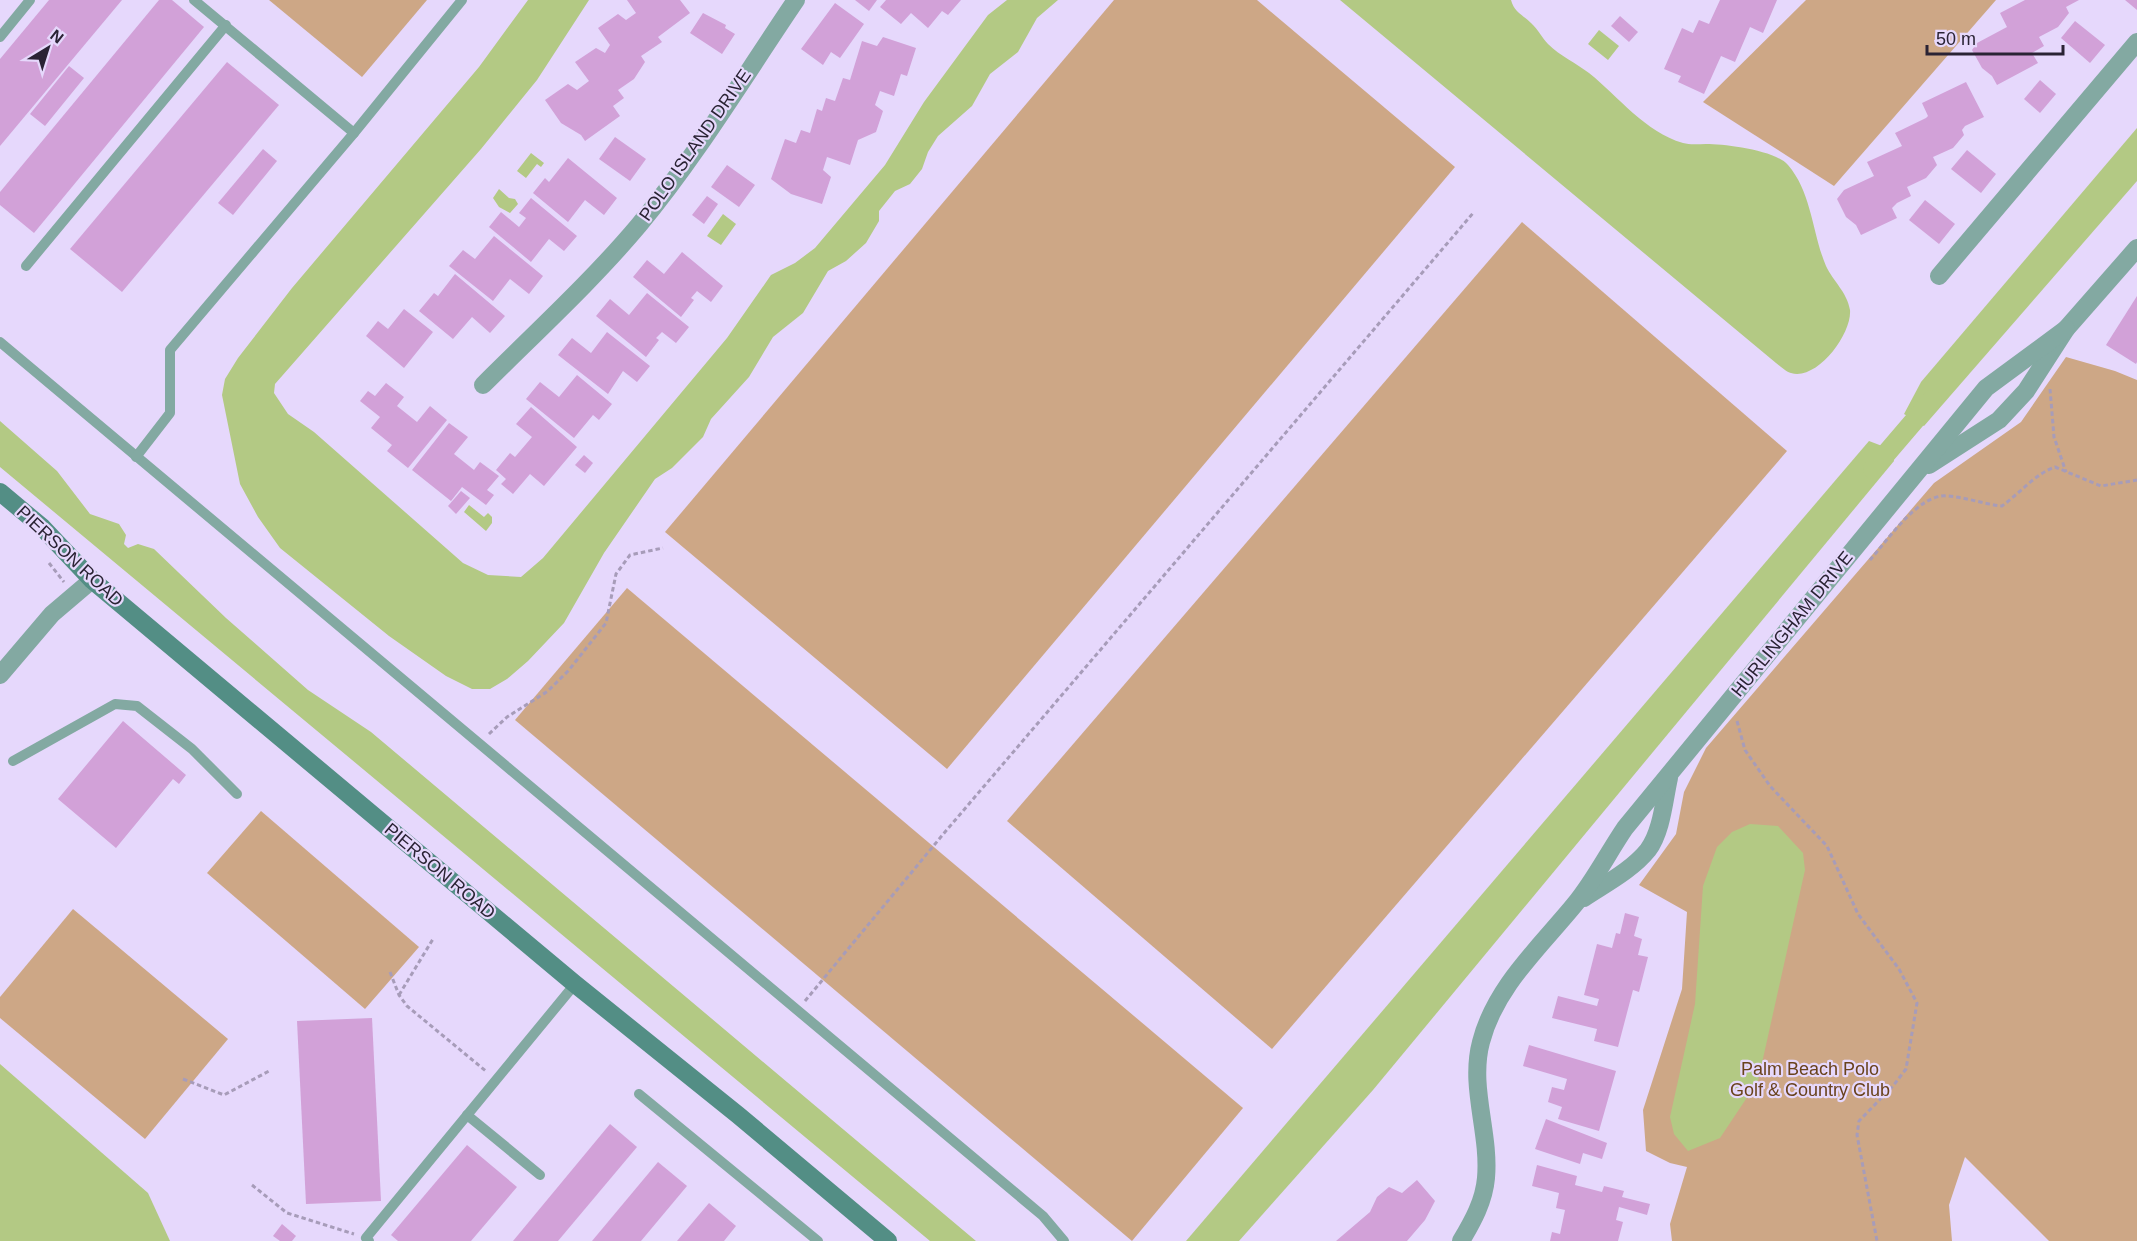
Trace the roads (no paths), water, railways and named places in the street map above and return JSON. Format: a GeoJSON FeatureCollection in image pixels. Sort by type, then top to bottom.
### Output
{"type":"FeatureCollection","features":[{"type":"Feature","properties":{"kind":"street","name":"POLO ISLAND DRIVE"},"geometry":{"type":"LineString","coordinates":[[483,385],[597,271],[639,225],[677,176],[796,0]]}},
{"type":"Feature","properties":{"kind":"street"},"geometry":{"type":"LineString","coordinates":[[1939,276],[2137,42]]}},
{"type":"Feature","properties":{"kind":"street","name":"HURLINGHAM DRIVE"},"geometry":{"type":"LineString","coordinates":[[1915,475],[1999,420],[2026,391],[2066,329],[2137,248]]}},
{"type":"Feature","properties":{"kind":"street","name":"HURLINGHAM DRIVE"},"geometry":{"type":"LineString","coordinates":[[1461,1241],[1480,1204],[1486,1176],[1477,1074],[1480,1044],[1487,1020],[1511,981],[1577,902],[1625,828],[1986,388],[2066,329]]}},
{"type":"Feature","properties":{"kind":"street","name":"PIERSON ROAD"},"geometry":{"type":"LineString","coordinates":[[0,492],[42,527],[92,580],[575,984],[738,1115],[888,1241]]}},
{"type":"Feature","properties":{"kind":"street"},"geometry":{"type":"LineString","coordinates":[[0,675],[52,614],[92,580]]}},
{"type":"Feature","properties":{"kind":"street","name":"HURLINGHAM DRIVE"},"geometry":{"type":"LineString","coordinates":[[1577,902],[1623,872],[1648,849],[1659,823],[1670,773]]}},
{"type":"Feature","properties":{"kind":"lane"},"geometry":{"type":"LineString","coordinates":[[0,37],[30,0]]}},
{"type":"Feature","properties":{"kind":"lane"},"geometry":{"type":"LineString","coordinates":[[194,0],[354,133]]}},
{"type":"Feature","properties":{"kind":"lane"},"geometry":{"type":"LineString","coordinates":[[136,457],[170,413],[170,350],[354,133],[462,0]]}},
{"type":"Feature","properties":{"kind":"lane"},"geometry":{"type":"LineString","coordinates":[[26,266],[226,26]]}},
{"type":"Feature","properties":{"kind":"lane"},"geometry":{"type":"LineString","coordinates":[[0,342],[1043,1216],[1064,1241]]}},
{"type":"Feature","properties":{"kind":"lane"},"geometry":{"type":"LineString","coordinates":[[14,761],[115,704],[137,706],[192,749],[237,794]]}},
{"type":"Feature","properties":{"kind":"lane"},"geometry":{"type":"LineString","coordinates":[[368,1240],[575,984]]}},
{"type":"Feature","properties":{"kind":"lane"},"geometry":{"type":"LineString","coordinates":[[639,1094],[818,1241]]}},
{"type":"Feature","properties":{"kind":"lane"},"geometry":{"type":"LineString","coordinates":[[467,1115],[540,1174]]}},
{"type":"Feature","properties":{"kind":"waterway"},"geometry":{"type":"LineString","coordinates":[[1873,469],[1932,400]]}},
{"type":"Feature","properties":{"kind":"park label","name":"Palm Beach Polo Golf & Country Club"},"geometry":{"type":"Point","coordinates":[1810,1079]}}]}
